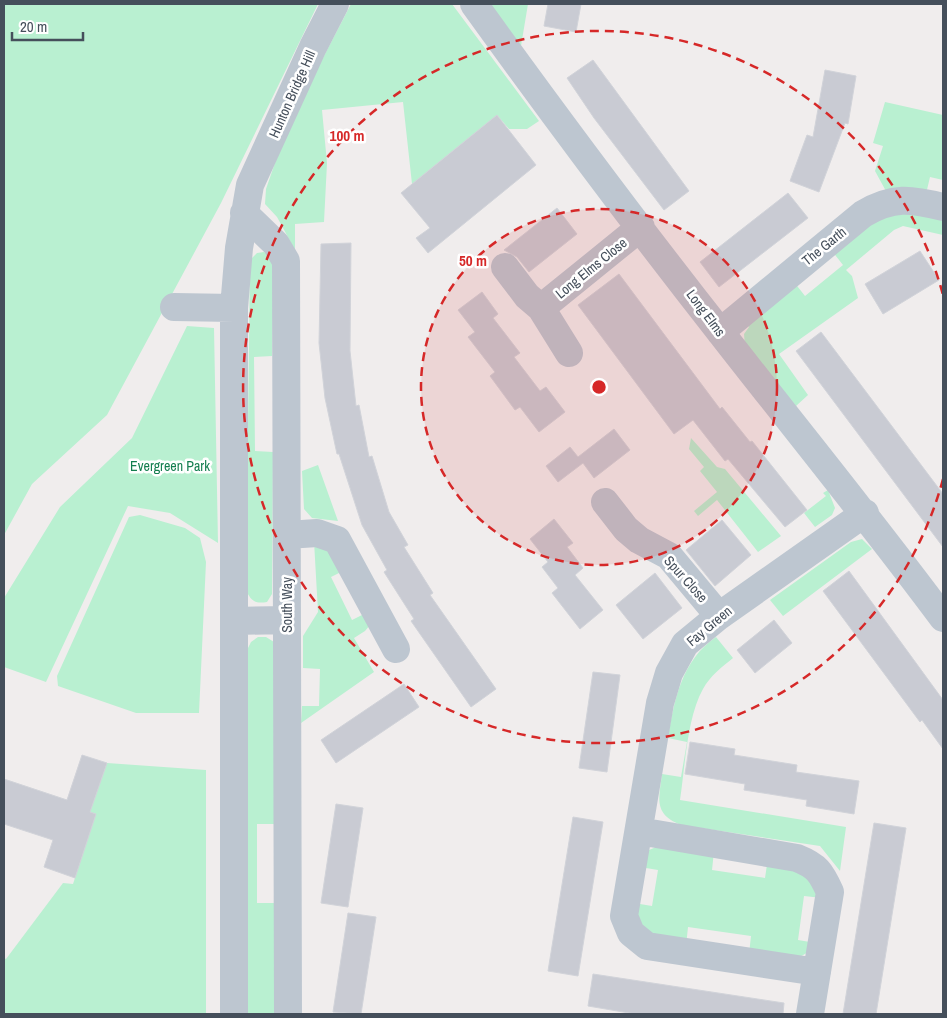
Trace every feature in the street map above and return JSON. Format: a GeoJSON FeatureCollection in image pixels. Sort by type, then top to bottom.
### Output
{"type":"FeatureCollection","features":[{"type":"Feature","properties":{"kind":"street","name":"Hunton Bridge Hill"},"geometry":{"type":"LineString","coordinates":[[244,213],[250,185],[313,47],[335,4]]}},
{"type":"Feature","properties":{"kind":"street","name":"Long Elms"},"geometry":{"type":"LineString","coordinates":[[474,4],[556,118],[720,332],[865,513],[943,618]]}},
{"type":"Feature","properties":{"kind":"street","name":"The Garth"},"geometry":{"type":"LineString","coordinates":[[720,332],[863,214],[877,206],[904,200],[943,207]]}},
{"type":"Feature","properties":{"kind":"street"},"geometry":{"type":"LineString","coordinates":[[234,1014],[234,308],[238,248],[244,213]]}},
{"type":"Feature","properties":{"kind":"street","name":"South Way"},"geometry":{"type":"LineString","coordinates":[[244,213],[276,244],[286,261],[288,1014]]}},
{"type":"Feature","properties":{"kind":"street","name":"Long Elms Close"},"geometry":{"type":"LineString","coordinates":[[541,308],[641,227]]}},
{"type":"Feature","properties":{"kind":"street"},"geometry":{"type":"LineString","coordinates":[[505,267],[527,296],[541,308],[555,335],[569,353]]}},
{"type":"Feature","properties":{"kind":"street"},"geometry":{"type":"LineString","coordinates":[[174,308],[234,308]]}},
{"type":"Feature","properties":{"kind":"street","name":"Spur Close"},"geometry":{"type":"LineString","coordinates":[[605,502],[633,522],[639,540],[669,556],[719,616]]}},
{"type":"Feature","properties":{"kind":"street","name":"Fay Green"},"geometry":{"type":"LineString","coordinates":[[817,972],[647,946],[631,933],[624,916],[660,703],[669,673],[685,644],[719,616],[865,513]]}},
{"type":"Feature","properties":{"kind":"street"},"geometry":{"type":"LineString","coordinates":[[287,534],[318,533],[337,540],[396,648]]}},
{"type":"Feature","properties":{"kind":"street"},"geometry":{"type":"LineString","coordinates":[[234,621],[287,620]]}},
{"type":"Feature","properties":{"kind":"street"},"geometry":{"type":"LineString","coordinates":[[639,831],[797,858],[813,864],[823,876],[830,892],[810,1014]]}},
{"type":"Feature","properties":{"kind":"green space"},"geometry":{"type":"Polygon","coordinates":[[[4,4],[318,4],[221,203],[107,415],[32,484],[4,535],[4,4]]]}},
{"type":"Feature","properties":{"kind":"green space"},"geometry":{"type":"Polygon","coordinates":[[[351,4],[452,4],[539,121],[527,129],[509,129],[497,115],[412,184],[403,102],[322,110],[327,163],[324,222],[295,224],[295,250],[277,217],[265,204],[266,189],[288,125],[351,4]]]}},
{"type":"Feature","properties":{"kind":"green space"},"geometry":{"type":"Polygon","coordinates":[[[490,4],[528,4],[521,46],[490,4]]]}},
{"type":"Feature","properties":{"kind":"green space"},"geometry":{"type":"Polygon","coordinates":[[[885,102],[943,115],[943,180],[930,177],[926,194],[887,193],[875,171],[883,146],[873,143],[885,102]]]}},
{"type":"Feature","properties":{"kind":"green space"},"geometry":{"type":"Polygon","coordinates":[[[901,210],[943,217],[943,235],[903,226],[894,230],[846,270],[852,276],[858,298],[779,354],[808,395],[796,406],[745,347],[744,334],[749,327],[746,323],[794,282],[805,296],[843,265],[832,251],[867,222],[901,210]]]}},
{"type":"Feature","properties":{"kind":"green space"},"geometry":{"type":"Polygon","coordinates":[[[264,252],[270,255],[274,264],[272,356],[254,357],[255,451],[273,452],[272,594],[267,602],[259,603],[250,597],[246,590],[250,260],[257,253],[264,252]]]}},
{"type":"Feature","properties":{"kind":"green space","name":"Evergreen Park"},"geometry":{"type":"Polygon","coordinates":[[[187,326],[214,328],[218,543],[170,513],[128,506],[46,682],[4,667],[4,598],[60,507],[132,438],[187,326]]]}},
{"type":"Feature","properties":{"kind":"green space"},"geometry":{"type":"Polygon","coordinates":[[[691,438],[717,467],[725,469],[781,536],[758,552],[717,500],[698,516],[694,511],[717,492],[700,471],[704,467],[689,449],[691,438]]]}},
{"type":"Feature","properties":{"kind":"green space"},"geometry":{"type":"Polygon","coordinates":[[[318,465],[338,521],[312,518],[304,509],[302,471],[318,465]]]}},
{"type":"Feature","properties":{"kind":"green space"},"geometry":{"type":"Polygon","coordinates":[[[828,490],[835,508],[832,515],[815,527],[804,513],[826,496],[823,493],[828,490]]]}},
{"type":"Feature","properties":{"kind":"green space"},"geometry":{"type":"Polygon","coordinates":[[[140,515],[185,528],[200,538],[206,562],[199,713],[136,713],[58,686],[57,676],[129,517],[140,515]]]}},
{"type":"Feature","properties":{"kind":"green space"},"geometry":{"type":"Polygon","coordinates":[[[862,539],[872,549],[783,616],[770,600],[851,542],[862,539]]]}},
{"type":"Feature","properties":{"kind":"green space"},"geometry":{"type":"Polygon","coordinates":[[[314,541],[323,541],[345,570],[331,577],[352,620],[366,613],[370,625],[365,631],[354,638],[374,672],[301,723],[302,706],[319,706],[320,669],[303,668],[303,636],[318,612],[314,541]]]}},
{"type":"Feature","properties":{"kind":"green space"},"geometry":{"type":"Polygon","coordinates":[[[258,637],[266,637],[274,642],[277,824],[257,824],[257,903],[278,903],[277,1013],[247,1014],[245,654],[251,642],[258,637]]]}},
{"type":"Feature","properties":{"kind":"green space"},"geometry":{"type":"Polygon","coordinates":[[[716,637],[733,658],[709,680],[698,700],[690,728],[680,800],[846,827],[840,871],[820,846],[681,825],[672,821],[662,811],[659,798],[662,774],[681,777],[687,742],[668,738],[677,695],[687,669],[695,657],[704,646],[716,637]]]}},
{"type":"Feature","properties":{"kind":"green space"},"geometry":{"type":"Polygon","coordinates":[[[107,763],[206,770],[206,1014],[4,1014],[4,958],[6,959],[63,883],[73,884],[96,814],[90,812],[107,763]]]}},
{"type":"Feature","properties":{"kind":"green space"},"geometry":{"type":"Polygon","coordinates":[[[661,845],[714,851],[712,870],[765,878],[768,858],[797,863],[822,898],[804,896],[798,940],[816,943],[803,955],[786,959],[749,954],[751,936],[688,927],[686,946],[655,939],[640,928],[634,903],[652,906],[658,870],[640,867],[649,850],[661,845]]]}},
{"type":"Feature","properties":{"kind":"building"},"geometry":{"type":"Polygon","coordinates":[[[548,4],[581,4],[576,32],[544,26],[548,4]]]}},
{"type":"Feature","properties":{"kind":"building"},"geometry":{"type":"Polygon","coordinates":[[[593,60],[689,191],[664,210],[594,118],[567,78],[593,60]]]}},
{"type":"Feature","properties":{"kind":"building"},"geometry":{"type":"Polygon","coordinates":[[[825,70],[856,76],[848,124],[845,123],[819,192],[790,181],[807,135],[813,137],[825,70]]]}},
{"type":"Feature","properties":{"kind":"building"},"geometry":{"type":"Polygon","coordinates":[[[497,115],[536,165],[428,253],[416,238],[430,228],[401,193],[497,115]]]}},
{"type":"Feature","properties":{"kind":"building"},"geometry":{"type":"Polygon","coordinates":[[[788,193],[808,218],[719,287],[700,262],[788,193]]]}},
{"type":"Feature","properties":{"kind":"building"},"geometry":{"type":"Polygon","coordinates":[[[557,208],[577,234],[529,272],[517,257],[504,250],[557,208]]]}},
{"type":"Feature","properties":{"kind":"building"},"geometry":{"type":"Polygon","coordinates":[[[351,243],[350,351],[356,406],[359,405],[369,457],[372,456],[389,512],[408,545],[404,547],[433,593],[430,595],[496,689],[471,707],[411,621],[414,619],[384,572],[387,570],[362,525],[339,454],[337,454],[325,398],[319,343],[321,244],[351,243]]]}},
{"type":"Feature","properties":{"kind":"building"},"geometry":{"type":"Polygon","coordinates":[[[920,251],[939,280],[883,314],[865,284],[920,251]]]}},
{"type":"Feature","properties":{"kind":"building"},"geometry":{"type":"Polygon","coordinates":[[[619,274],[720,409],[722,407],[750,442],[752,441],[807,510],[785,527],[728,459],[725,461],[693,420],[674,434],[578,305],[619,274]]]}},
{"type":"Feature","properties":{"kind":"building"},"geometry":{"type":"Polygon","coordinates":[[[482,292],[498,314],[493,318],[520,353],[514,357],[540,391],[546,387],[565,412],[539,432],[520,407],[515,410],[490,376],[495,372],[468,337],[475,332],[458,310],[482,292]]]}},
{"type":"Feature","properties":{"kind":"building"},"geometry":{"type":"Polygon","coordinates":[[[821,332],[943,494],[943,547],[796,351],[821,332]]]}},
{"type":"Feature","properties":{"kind":"building"},"geometry":{"type":"Polygon","coordinates":[[[614,429],[630,450],[594,478],[583,463],[558,482],[546,466],[570,447],[578,457],[614,429]]]}},
{"type":"Feature","properties":{"kind":"building"},"geometry":{"type":"Polygon","coordinates":[[[554,519],[573,543],[567,547],[583,568],[575,575],[603,610],[580,629],[552,593],[558,588],[542,567],[548,562],[530,539],[554,519]]]}},
{"type":"Feature","properties":{"kind":"building"},"geometry":{"type":"Polygon","coordinates":[[[722,520],[751,555],[715,586],[686,550],[722,520]]]}},
{"type":"Feature","properties":{"kind":"building"},"geometry":{"type":"Polygon","coordinates":[[[849,571],[943,700],[943,749],[922,720],[920,722],[823,591],[849,571]]]}},
{"type":"Feature","properties":{"kind":"building"},"geometry":{"type":"Polygon","coordinates":[[[655,573],[682,608],[643,639],[616,605],[655,573]]]}},
{"type":"Feature","properties":{"kind":"building"},"geometry":{"type":"Polygon","coordinates":[[[774,620],[792,643],[755,673],[737,650],[774,620]]]}},
{"type":"Feature","properties":{"kind":"building"},"geometry":{"type":"Polygon","coordinates":[[[593,672],[620,675],[607,772],[579,768],[593,672]]]}},
{"type":"Feature","properties":{"kind":"building"},"geometry":{"type":"Polygon","coordinates":[[[404,684],[419,707],[336,763],[321,740],[404,684]]]}},
{"type":"Feature","properties":{"kind":"building"},"geometry":{"type":"Polygon","coordinates":[[[690,742],[735,749],[734,755],[797,765],[796,772],[859,781],[854,814],[806,806],[807,800],[744,790],[745,784],[685,774],[690,742]]]}},
{"type":"Feature","properties":{"kind":"building"},"geometry":{"type":"Polygon","coordinates":[[[82,755],[107,763],[90,812],[96,814],[75,878],[44,867],[53,840],[4,824],[4,779],[67,800],[82,755]]]}},
{"type":"Feature","properties":{"kind":"building"},"geometry":{"type":"Polygon","coordinates":[[[336,804],[363,808],[348,907],[321,903],[336,804]]]}},
{"type":"Feature","properties":{"kind":"building"},"geometry":{"type":"Polygon","coordinates":[[[573,817],[603,822],[578,976],[548,971],[573,817]]]}},
{"type":"Feature","properties":{"kind":"building"},"geometry":{"type":"Polygon","coordinates":[[[874,823],[906,828],[876,1014],[843,1014],[874,823]]]}},
{"type":"Feature","properties":{"kind":"building"},"geometry":{"type":"Polygon","coordinates":[[[348,913],[376,917],[361,1014],[333,1012],[348,913]]]}},
{"type":"Feature","properties":{"kind":"building"},"geometry":{"type":"Polygon","coordinates":[[[593,974],[784,1003],[783,1014],[635,1014],[588,1006],[593,974]]]}}]}
